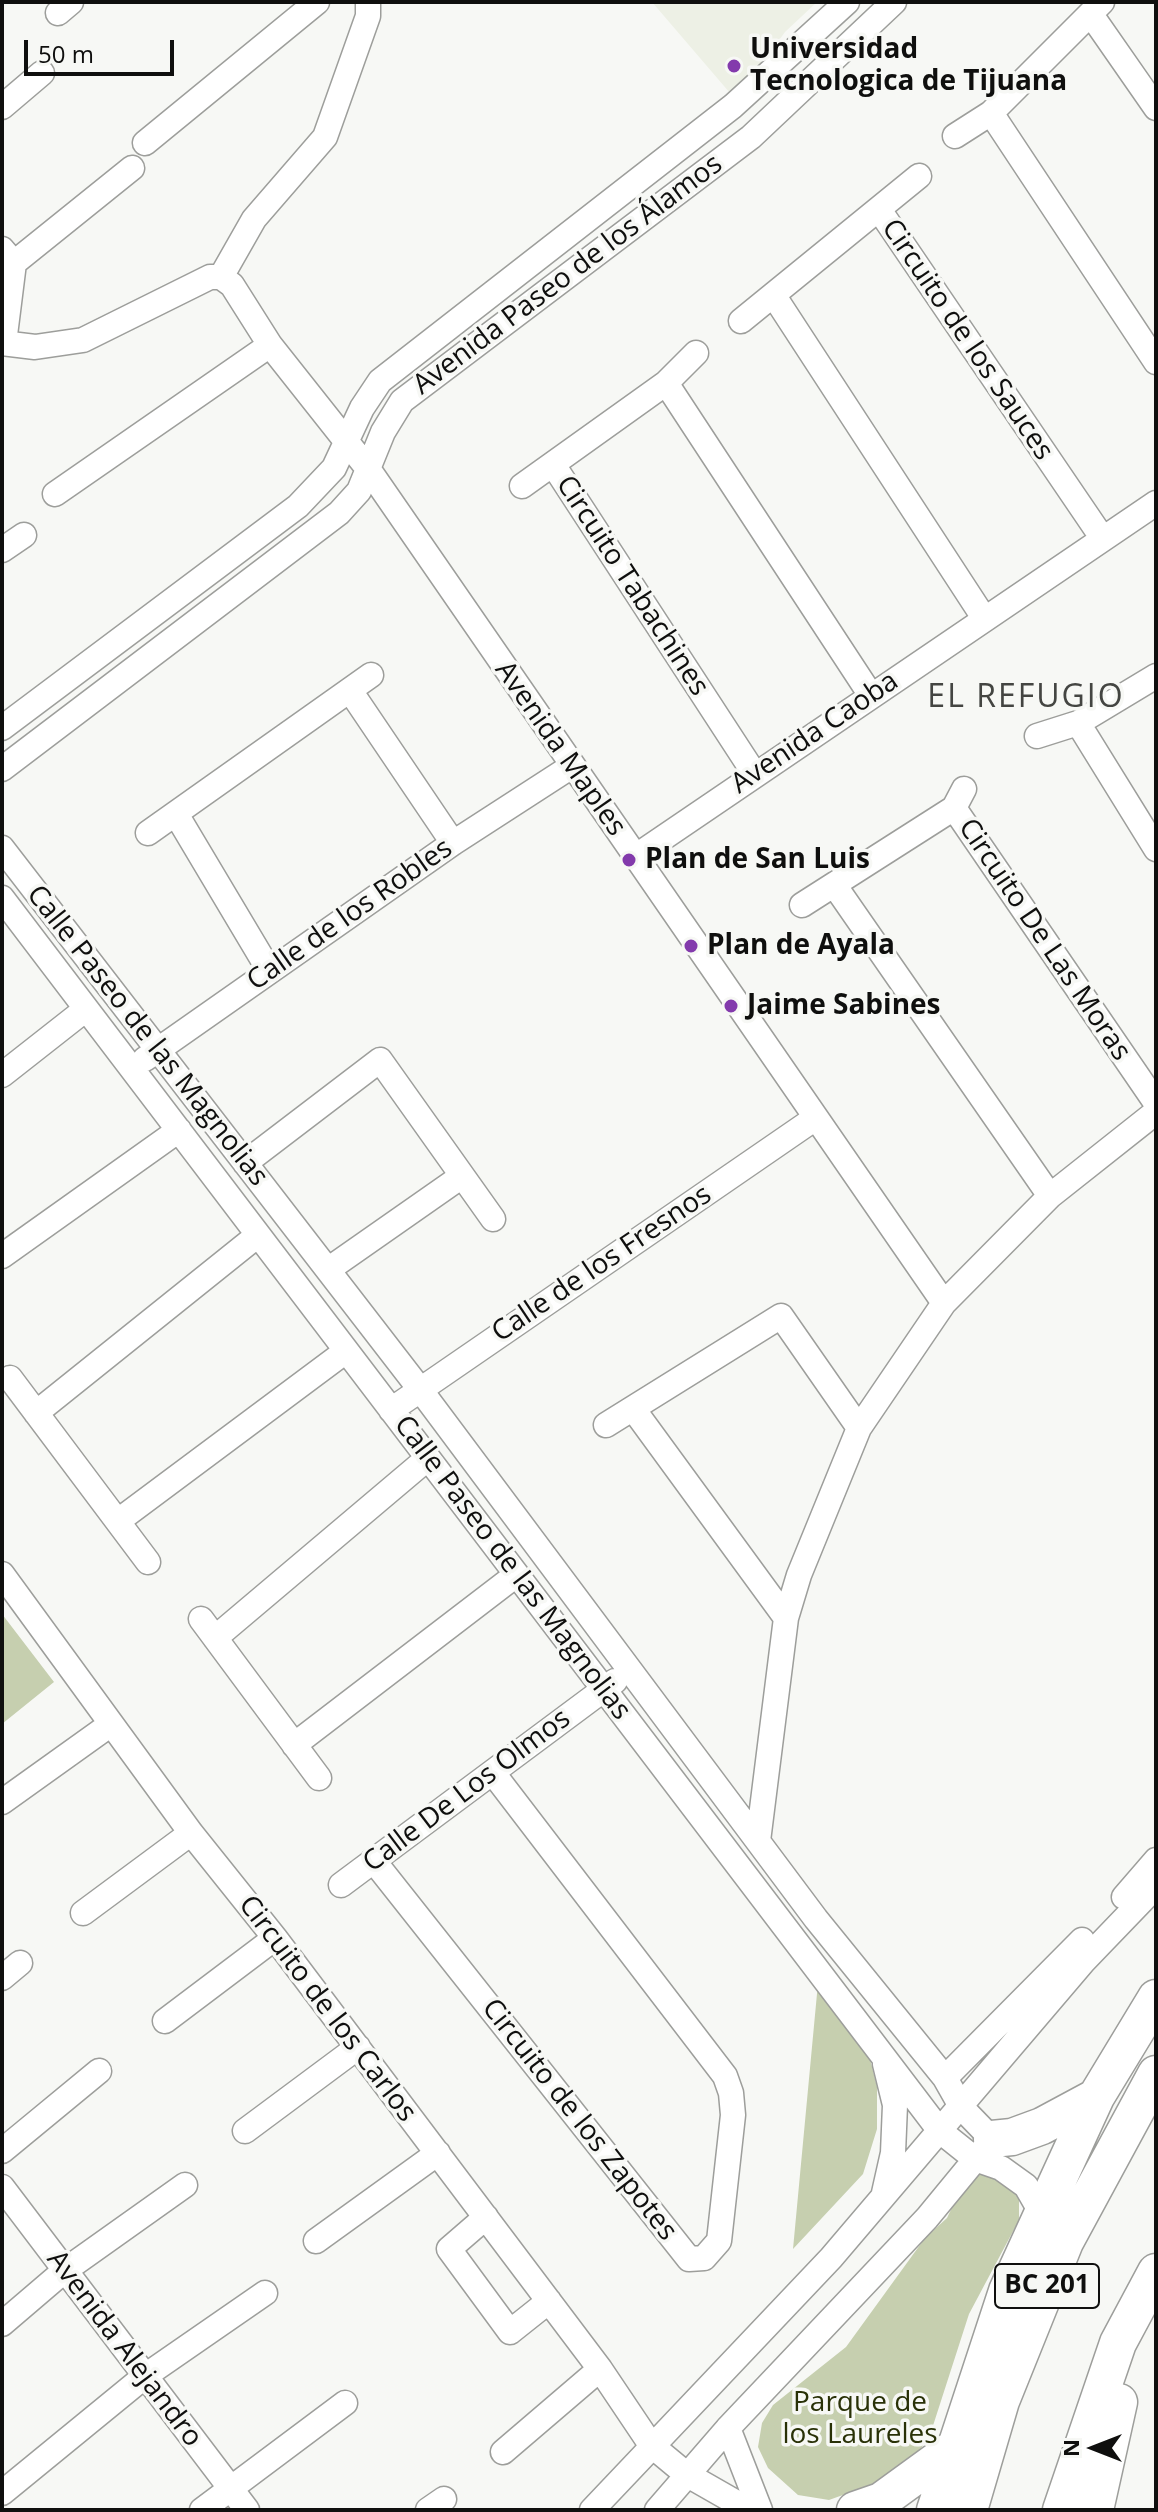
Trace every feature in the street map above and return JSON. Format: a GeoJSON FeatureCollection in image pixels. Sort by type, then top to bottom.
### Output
{"type":"FeatureCollection","features":[{"type":"Feature","properties":{"kind":"highway"},"geometry":{"type":"LineString","coordinates":[[935,2510],[1007,2291],[1096,2097],[1156,1998]]}},
{"type":"Feature","properties":{"kind":"highway","name":"BC 201"},"geometry":{"type":"LineString","coordinates":[[969,2510],[1001,2401],[1065,2242],[1156,2074]]}},
{"type":"Feature","properties":{"kind":"highway"},"geometry":{"type":"LineString","coordinates":[[983,2149],[1042,2126],[1096,2097]]}},
{"type":"Feature","properties":{"kind":"highway"},"geometry":{"type":"LineString","coordinates":[[1095,2510],[1149,2284]]}},
{"type":"Feature","properties":{"kind":"highway","name":"BC 201"},"geometry":{"type":"LineString","coordinates":[[1061,2510],[1118,2343],[1149,2284]]}},
{"type":"Feature","properties":{"kind":"highway"},"geometry":{"type":"LineString","coordinates":[[855,2510],[881,2501],[952,2452],[1001,2401]]}},
{"type":"Feature","properties":{"kind":"street"},"geometry":{"type":"LineString","coordinates":[[145,143],[317,2]]}},
{"type":"Feature","properties":{"kind":"street"},"geometry":{"type":"LineString","coordinates":[[132,168],[8,256],[3,343],[35,347],[83,340],[210,277],[221,277],[254,219],[325,137],[368,16],[368,2]]}},
{"type":"Feature","properties":{"kind":"street","name":"Avenida Paseo de los Álamos"},"geometry":{"type":"LineString","coordinates":[[2,728],[298,506],[334,468],[380,381],[733,106],[847,2]]}},
{"type":"Feature","properties":{"kind":"street","name":"Avenida Paseo de los Álamos"},"geometry":{"type":"LineString","coordinates":[[2,769],[339,513],[359,491],[383,432],[402,401],[751,137],[894,2]]}},
{"type":"Feature","properties":{"kind":"street"},"geometry":{"type":"LineString","coordinates":[[955,136],[991,113],[1097,9],[1156,108]]}},
{"type":"Feature","properties":{"kind":"street"},"geometry":{"type":"LineString","coordinates":[[2,107],[42,73]]}},
{"type":"Feature","properties":{"kind":"street"},"geometry":{"type":"LineString","coordinates":[[991,113],[1156,362]]}},
{"type":"Feature","properties":{"kind":"street"},"geometry":{"type":"LineString","coordinates":[[880,211],[919,176]]}},
{"type":"Feature","properties":{"kind":"street","name":"Circuito de los Sauces"},"geometry":{"type":"LineString","coordinates":[[741,321],[880,211],[1103,539]]}},
{"type":"Feature","properties":{"kind":"street","name":"Avenida Maples"},"geometry":{"type":"LineString","coordinates":[[221,277],[232,285],[270,345],[369,470],[814,1119],[944,1303]]}},
{"type":"Feature","properties":{"kind":"street"},"geometry":{"type":"LineString","coordinates":[[774,296],[984,618]]}},
{"type":"Feature","properties":{"kind":"street"},"geometry":{"type":"LineString","coordinates":[[55,494],[270,345]]}},
{"type":"Feature","properties":{"kind":"street","name":"Circuito Tabachines"},"geometry":{"type":"LineString","coordinates":[[696,353],[666,383],[554,466],[754,773]]}},
{"type":"Feature","properties":{"kind":"street"},"geometry":{"type":"LineString","coordinates":[[666,383],[795,574],[870,694]]}},
{"type":"Feature","properties":{"kind":"street"},"geometry":{"type":"LineString","coordinates":[[522,486],[554,466]]}},
{"type":"Feature","properties":{"kind":"street","name":"Avenida Caoba"},"geometry":{"type":"LineString","coordinates":[[635,857],[870,694],[1156,503]]}},
{"type":"Feature","properties":{"kind":"street"},"geometry":{"type":"LineString","coordinates":[[2,550],[24,535]]}},
{"type":"Feature","properties":{"kind":"street"},"geometry":{"type":"LineString","coordinates":[[148,833],[371,675]]}},
{"type":"Feature","properties":{"kind":"street"},"geometry":{"type":"LineString","coordinates":[[1037,736],[1078,723],[1156,676]]}},
{"type":"Feature","properties":{"kind":"street"},"geometry":{"type":"LineString","coordinates":[[351,692],[453,843]]}},
{"type":"Feature","properties":{"kind":"street"},"geometry":{"type":"LineString","coordinates":[[1078,723],[1156,849]]}},
{"type":"Feature","properties":{"kind":"street","name":"Calle de los Robles"},"geometry":{"type":"LineString","coordinates":[[132,1068],[453,843],[572,766]]}},
{"type":"Feature","properties":{"kind":"street","name":"Circuito De Las Moras"},"geometry":{"type":"LineString","coordinates":[[802,905],[835,886],[959,798],[1156,1103]]}},
{"type":"Feature","properties":{"kind":"street"},"geometry":{"type":"LineString","coordinates":[[176,814],[269,970]]}},
{"type":"Feature","properties":{"kind":"street","name":"Calle Paseo de las Magnolias"},"geometry":{"type":"LineString","coordinates":[[2,848],[329,1269],[631,1668],[816,1919],[945,2078],[983,2149],[1001,2168],[1026,2186],[1042,2214]]}},
{"type":"Feature","properties":{"kind":"street"},"geometry":{"type":"LineString","coordinates":[[835,886],[1050,1196]]}},
{"type":"Feature","properties":{"kind":"street","name":"Calle Paseo de las Magnolias"},"geometry":{"type":"LineString","coordinates":[[3,901],[940,2131],[983,2149]]}},
{"type":"Feature","properties":{"kind":"street"},"geometry":{"type":"LineString","coordinates":[[2,1075],[86,1009]]}},
{"type":"Feature","properties":{"kind":"street"},"geometry":{"type":"LineString","coordinates":[[245,1163],[380,1060],[493,1219]]}},
{"type":"Feature","properties":{"kind":"street"},"geometry":{"type":"LineString","coordinates":[[758,1841],[786,1618],[799,1575],[859,1428],[944,1303],[1050,1196],[1156,1112]]}},
{"type":"Feature","properties":{"kind":"street","name":"Calle de los Fresnos"},"geometry":{"type":"LineString","coordinates":[[391,1410],[814,1119]]}},
{"type":"Feature","properties":{"kind":"street"},"geometry":{"type":"LineString","coordinates":[[2,1256],[179,1130]]}},
{"type":"Feature","properties":{"kind":"street"},"geometry":{"type":"LineString","coordinates":[[329,1269],[462,1176]]}},
{"type":"Feature","properties":{"kind":"street"},"geometry":{"type":"LineString","coordinates":[[36,1413],[258,1235]]}},
{"type":"Feature","properties":{"kind":"street"},"geometry":{"type":"LineString","coordinates":[[606,1425],[781,1316],[859,1428]]}},
{"type":"Feature","properties":{"kind":"street"},"geometry":{"type":"LineString","coordinates":[[118,1521],[346,1351]]}},
{"type":"Feature","properties":{"kind":"street"},"geometry":{"type":"LineString","coordinates":[[10,1378],[148,1562]]}},
{"type":"Feature","properties":{"kind":"street"},"geometry":{"type":"LineString","coordinates":[[634,1410],[786,1618]]}},
{"type":"Feature","properties":{"kind":"street"},"geometry":{"type":"LineString","coordinates":[[215,1638],[428,1458]]}},
{"type":"Feature","properties":{"kind":"street","name":"Circuito de los Carlos"},"geometry":{"type":"LineString","coordinates":[[2,1574],[191,1833],[275,1938],[600,2369],[651,2445],[686,2474],[749,2510]]}},
{"type":"Feature","properties":{"kind":"street"},"geometry":{"type":"LineString","coordinates":[[294,1745],[516,1575]]}},
{"type":"Feature","properties":{"kind":"street"},"geometry":{"type":"LineString","coordinates":[[201,1619],[319,1778]]}},
{"type":"Feature","properties":{"kind":"street","name":"Calle De Los Olmos"},"geometry":{"type":"LineString","coordinates":[[341,1885],[631,1668]]}},
{"type":"Feature","properties":{"kind":"street"},"geometry":{"type":"LineString","coordinates":[[2,1802],[111,1724]]}},
{"type":"Feature","properties":{"kind":"street","name":"Circuito de los Zapotes"},"geometry":{"type":"LineString","coordinates":[[373,1860],[689,2259],[704,2258],[719,2241],[733,2115],[731,2093],[725,2076],[493,1773]]}},
{"type":"Feature","properties":{"kind":"street"},"geometry":{"type":"LineString","coordinates":[[83,1913],[191,1833]]}},
{"type":"Feature","properties":{"kind":"street"},"geometry":{"type":"LineString","coordinates":[[945,2078],[1024,2001],[1156,1860]]}},
{"type":"Feature","properties":{"kind":"street"},"geometry":{"type":"LineString","coordinates":[[592,2510],[831,2258],[962,2108],[1083,1962],[1156,1886]]}},
{"type":"Feature","properties":{"kind":"street"},"geometry":{"type":"LineString","coordinates":[[793,1939],[816,1919]]}},
{"type":"Feature","properties":{"kind":"street"},"geometry":{"type":"LineString","coordinates":[[165,2021],[275,1938]]}},
{"type":"Feature","properties":{"kind":"street"},"geometry":{"type":"LineString","coordinates":[[245,2131],[358,2047]]}},
{"type":"Feature","properties":{"kind":"street"},"geometry":{"type":"LineString","coordinates":[[883,2054],[895,2105],[893,2153],[883,2197]]}},
{"type":"Feature","properties":{"kind":"street"},"geometry":{"type":"LineString","coordinates":[[2,2151],[99,2071]]}},
{"type":"Feature","properties":{"kind":"street"},"geometry":{"type":"LineString","coordinates":[[657,2510],[728,2428],[927,2218],[983,2149]]}},
{"type":"Feature","properties":{"kind":"street"},"geometry":{"type":"LineString","coordinates":[[316,2241],[438,2153]]}},
{"type":"Feature","properties":{"kind":"street"},"geometry":{"type":"LineString","coordinates":[[2,2324],[64,2271],[185,2185]]}},
{"type":"Feature","properties":{"kind":"street","name":"Avenida Alejandro"},"geometry":{"type":"LineString","coordinates":[[2,2187],[247,2510]]}},
{"type":"Feature","properties":{"kind":"street"},"geometry":{"type":"LineString","coordinates":[[486,2217],[449,2249],[510,2332],[549,2301]]}},
{"type":"Feature","properties":{"kind":"street"},"geometry":{"type":"LineString","coordinates":[[831,2258],[857,2292]]}},
{"type":"Feature","properties":{"kind":"street"},"geometry":{"type":"LineString","coordinates":[[2,2493],[145,2376],[265,2293]]}},
{"type":"Feature","properties":{"kind":"street"},"geometry":{"type":"LineString","coordinates":[[503,2452],[600,2369]]}},
{"type":"Feature","properties":{"kind":"street"},"geometry":{"type":"LineString","coordinates":[[202,2510],[345,2403]]}},
{"type":"Feature","properties":{"kind":"street"},"geometry":{"type":"LineString","coordinates":[[728,2428],[760,2510]]}},
{"type":"Feature","properties":{"kind":"shaded area","name":"Universidad Tecnologica de Tijuana"},"geometry":{"type":"Polygon","coordinates":[[[652,2],[817,2],[785,32],[736,100],[652,2]]]}},
{"type":"Feature","properties":{"kind":"green space"},"geometry":{"type":"Polygon","coordinates":[[[2,1614],[54,1682],[2,1724],[2,1614]]]}},
{"type":"Feature","properties":{"kind":"green space"},"geometry":{"type":"Polygon","coordinates":[[[818,1983],[870,2059],[877,2087],[877,2129],[863,2174],[793,2249],[818,1983]]]}},
{"type":"Feature","properties":{"kind":"green space","name":"Parque de los Laureles"},"geometry":{"type":"Polygon","coordinates":[[[982,2170],[1019,2189],[1019,2220],[969,2314],[930,2435],[917,2454],[890,2478],[829,2500],[798,2495],[768,2468],[758,2447],[762,2423],[773,2405],[846,2347],[925,2238],[947,2218],[958,2195],[982,2170]]]}},
{"type":"Feature","properties":{"kind":"place","name":"Universidad Tecnologica de Tijuana"},"geometry":{"type":"Point","coordinates":[734,66]}},
{"type":"Feature","properties":{"kind":"place","name":"Plan de San Luis"},"geometry":{"type":"Point","coordinates":[629,860]}},
{"type":"Feature","properties":{"kind":"place","name":"Plan de Ayala"},"geometry":{"type":"Point","coordinates":[691,946]}},
{"type":"Feature","properties":{"kind":"place","name":"Jaime Sabines"},"geometry":{"type":"Point","coordinates":[731,1006]}},
{"type":"Feature","properties":{"kind":"district","name":"EL REFUGIO"},"geometry":{"type":"Point","coordinates":[1026,698]}}]}
